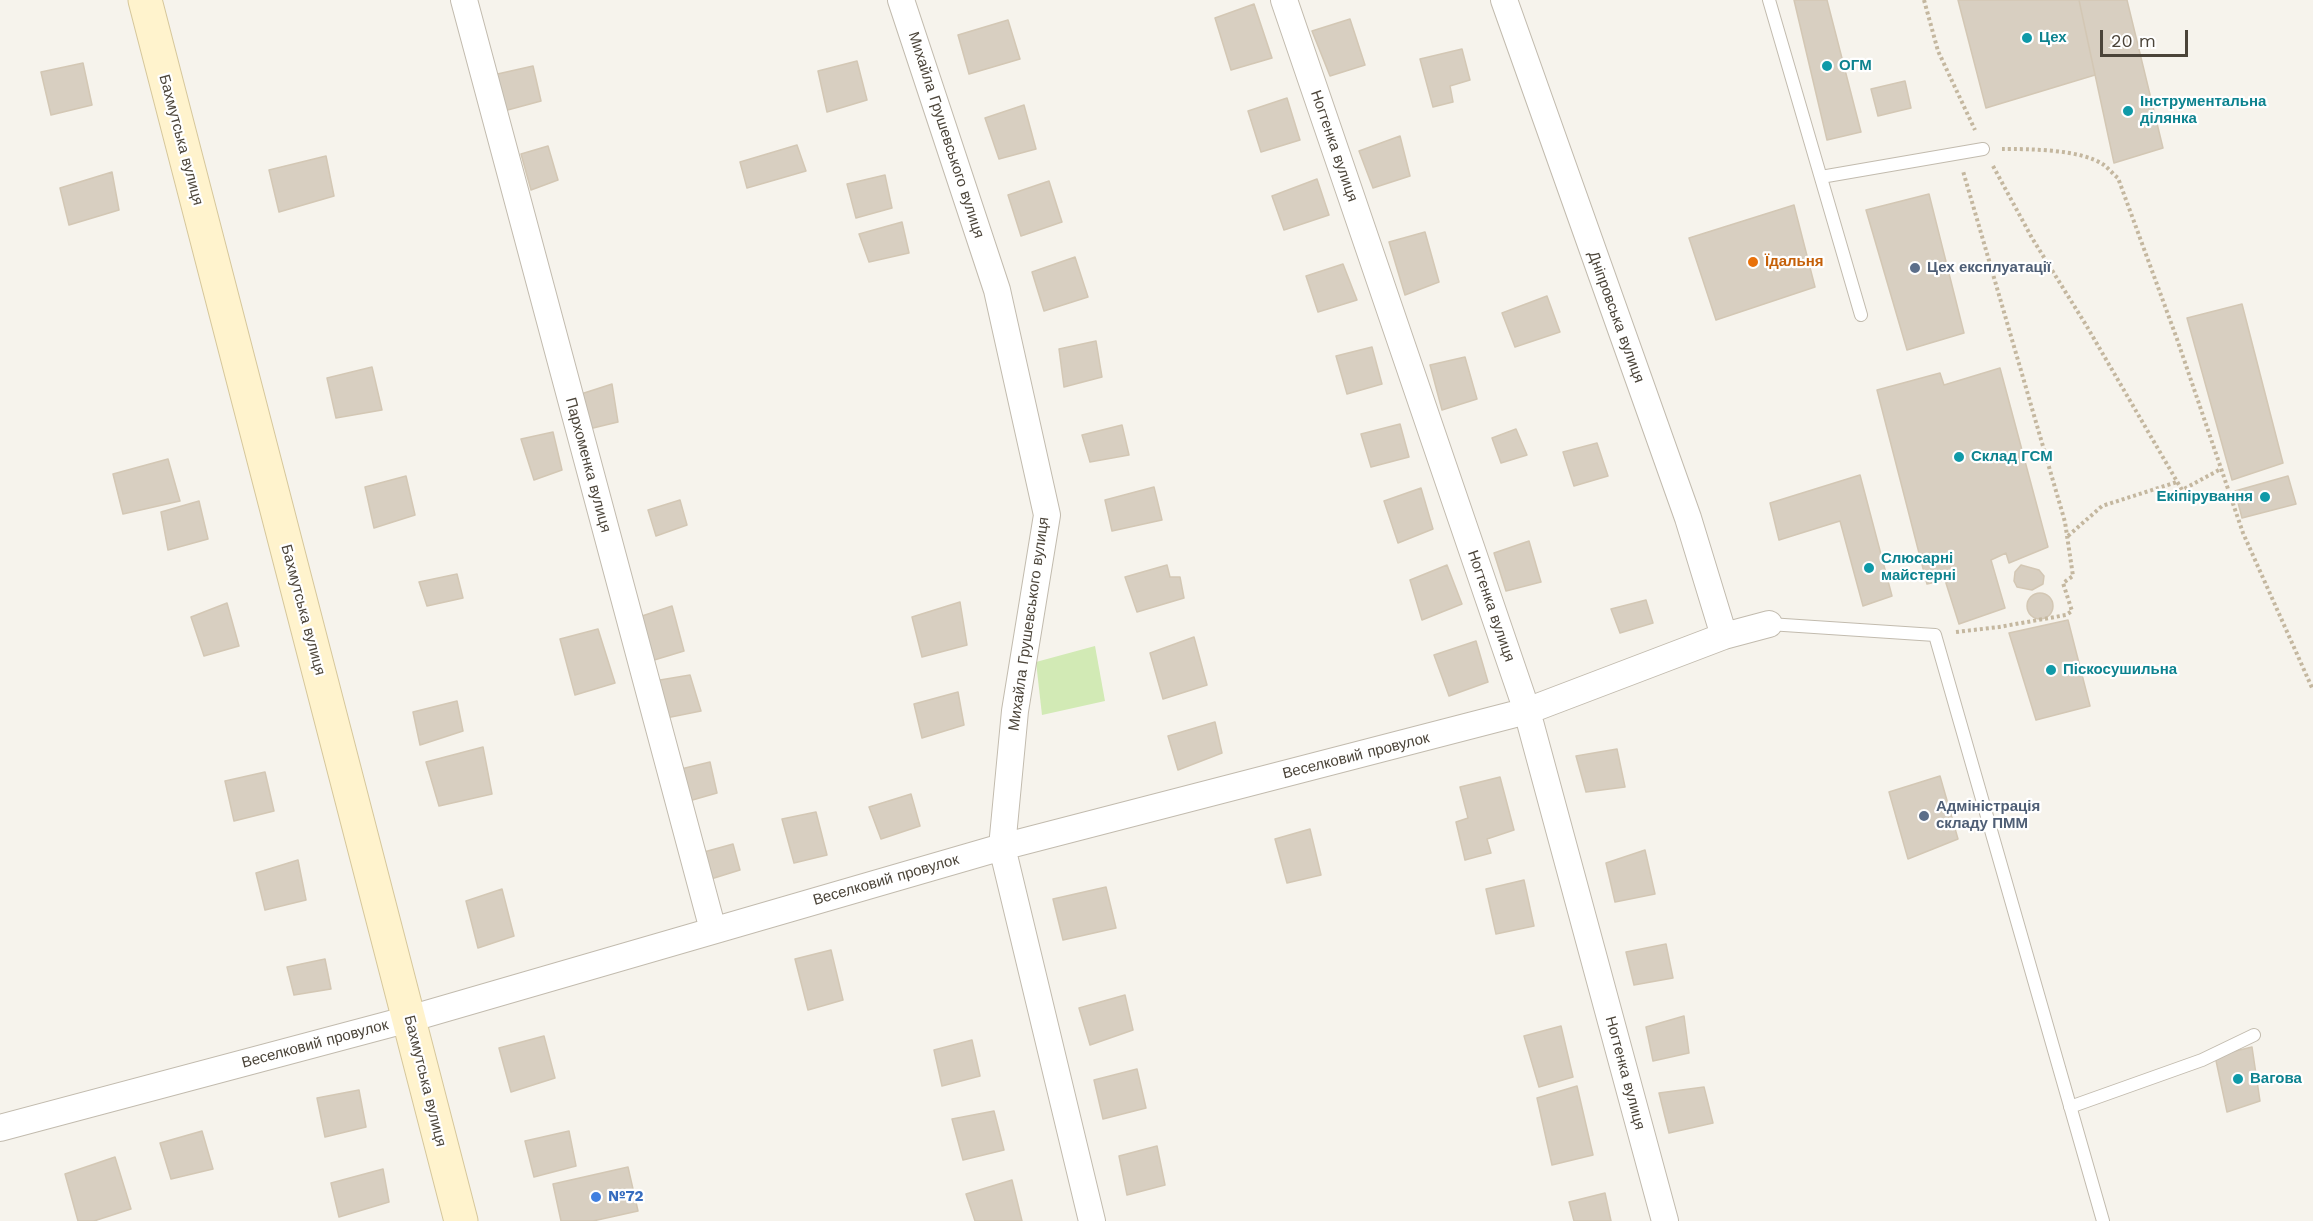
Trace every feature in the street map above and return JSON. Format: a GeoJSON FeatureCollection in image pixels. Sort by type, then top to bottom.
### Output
{"type":"FeatureCollection","features":[{"type":"Feature","properties":{"kind":"street","name":"Бахмутська вулиця"},"geometry":{"type":"LineString","coordinates":[[145,0],[460,1221]]}},
{"type":"Feature","properties":{"kind":"street","name":"Пархоменка вулиця"},"geometry":{"type":"LineString","coordinates":[[464,0],[713,930]]}},
{"type":"Feature","properties":{"kind":"street","name":"Михайла Грушевського вулиця"},"geometry":{"type":"LineString","coordinates":[[901,0],[997,291],[1047,515],[1015,711],[1002,847],[1092,1221]]}},
{"type":"Feature","properties":{"kind":"street","name":"Ногтенка вулиця"},"geometry":{"type":"LineString","coordinates":[[1284,0],[1527,711],[1665,1221]]}},
{"type":"Feature","properties":{"kind":"street","name":"Дніпровська вулиця"},"geometry":{"type":"LineString","coordinates":[[1504,0],[1688,518],[1724,636]]}},
{"type":"Feature","properties":{"kind":"street","name":"Веселковий провулок"},"geometry":{"type":"LineString","coordinates":[[0,1128],[409,1019],[1002,847],[1527,711],[1724,636],[1769,624]]}},
{"type":"Feature","properties":{"kind":"lane"},"geometry":{"type":"LineString","coordinates":[[1769,0],[1861,315]]}},
{"type":"Feature","properties":{"kind":"lane"},"geometry":{"type":"LineString","coordinates":[[1821,177],[1983,149]]}},
{"type":"Feature","properties":{"kind":"lane"},"geometry":{"type":"LineString","coordinates":[[1769,624],[1935,634],[2103,1221]]}},
{"type":"Feature","properties":{"kind":"lane"},"geometry":{"type":"LineString","coordinates":[[2070,1107],[2202,1060],[2254,1035]]}},
{"type":"Feature","properties":{"kind":"path"},"geometry":{"type":"LineString","coordinates":[[1924,0],[1938,51],[1983,149],[2032,238],[2086,325],[2182,490],[2219,470]]}},
{"type":"Feature","properties":{"kind":"path"},"geometry":{"type":"LineString","coordinates":[[1983,149],[2034,149],[2067,153],[2103,164],[2118,178],[2177,339],[2219,470],[2243,533],[2313,690]]}},
{"type":"Feature","properties":{"kind":"path"},"geometry":{"type":"LineString","coordinates":[[1935,634],[1999,627],[2072,612],[2063,583],[2073,576],[2065,522],[1958,153]]}},
{"type":"Feature","properties":{"kind":"path"},"geometry":{"type":"LineString","coordinates":[[2067,537],[2102,506],[2177,482]]}},
{"type":"Feature","properties":{"kind":"green space"},"geometry":{"type":"Polygon","coordinates":[[[1095,646],[1105,701],[1042,715],[1036,662],[1095,646]]]}},
{"type":"Feature","properties":{"kind":"building","name":"ОГМ"},"geometry":{"type":"Polygon","coordinates":[[[1794,0],[1827,0],[1861,132],[1827,140],[1794,0]]]}},
{"type":"Feature","properties":{"kind":"building","name":"Цех"},"geometry":{"type":"Polygon","coordinates":[[[1958,0],[2079,0],[2095,75],[1986,108],[1958,0]]]}},
{"type":"Feature","properties":{"kind":"building","name":"Інструментальна ділянка"},"geometry":{"type":"Polygon","coordinates":[[[2079,0],[2127,0],[2163,148],[2114,163],[2079,0]]]}},
{"type":"Feature","properties":{"kind":"building"},"geometry":{"type":"Polygon","coordinates":[[[1254,4],[1272,58],[1231,70],[1215,18],[1254,4]]]}},
{"type":"Feature","properties":{"kind":"building"},"geometry":{"type":"Polygon","coordinates":[[[1350,19],[1365,65],[1330,76],[1312,31],[1350,19]]]}},
{"type":"Feature","properties":{"kind":"building"},"geometry":{"type":"Polygon","coordinates":[[[1008,20],[1020,59],[969,74],[958,35],[1008,20]]]}},
{"type":"Feature","properties":{"kind":"building"},"geometry":{"type":"Polygon","coordinates":[[[1462,49],[1470,80],[1450,86],[1453,102],[1433,107],[1420,59],[1462,49]]]}},
{"type":"Feature","properties":{"kind":"building"},"geometry":{"type":"Polygon","coordinates":[[[857,61],[867,100],[827,112],[818,71],[857,61]]]}},
{"type":"Feature","properties":{"kind":"building"},"geometry":{"type":"Polygon","coordinates":[[[83,63],[92,105],[51,115],[41,72],[83,63]]]}},
{"type":"Feature","properties":{"kind":"building"},"geometry":{"type":"Polygon","coordinates":[[[533,66],[541,101],[504,111],[493,75],[533,66]]]}},
{"type":"Feature","properties":{"kind":"building"},"geometry":{"type":"Polygon","coordinates":[[[1905,81],[1911,108],[1878,116],[1871,89],[1905,81]]]}},
{"type":"Feature","properties":{"kind":"building"},"geometry":{"type":"Polygon","coordinates":[[[1287,98],[1300,140],[1261,152],[1248,111],[1287,98]]]}},
{"type":"Feature","properties":{"kind":"building"},"geometry":{"type":"Polygon","coordinates":[[[1024,105],[1036,149],[999,159],[985,118],[1024,105]]]}},
{"type":"Feature","properties":{"kind":"building"},"geometry":{"type":"Polygon","coordinates":[[[1400,136],[1410,176],[1373,188],[1359,151],[1400,136]]]}},
{"type":"Feature","properties":{"kind":"building"},"geometry":{"type":"Polygon","coordinates":[[[797,145],[806,171],[747,188],[740,162],[797,145]]]}},
{"type":"Feature","properties":{"kind":"building"},"geometry":{"type":"Polygon","coordinates":[[[548,146],[558,180],[531,190],[521,154],[548,146]]]}},
{"type":"Feature","properties":{"kind":"building"},"geometry":{"type":"Polygon","coordinates":[[[326,156],[334,196],[279,212],[269,170],[326,156]]]}},
{"type":"Feature","properties":{"kind":"building"},"geometry":{"type":"Polygon","coordinates":[[[112,172],[119,210],[69,225],[60,188],[112,172]]]}},
{"type":"Feature","properties":{"kind":"building"},"geometry":{"type":"Polygon","coordinates":[[[885,175],[892,208],[856,218],[847,184],[885,175]]]}},
{"type":"Feature","properties":{"kind":"building"},"geometry":{"type":"Polygon","coordinates":[[[1317,179],[1329,215],[1284,230],[1272,196],[1317,179]]]}},
{"type":"Feature","properties":{"kind":"building"},"geometry":{"type":"Polygon","coordinates":[[[1049,181],[1062,222],[1021,236],[1008,195],[1049,181]]]}},
{"type":"Feature","properties":{"kind":"building","name":"Цех експлуатації"},"geometry":{"type":"Polygon","coordinates":[[[1929,194],[1964,333],[1907,350],[1866,210],[1929,194]]]}},
{"type":"Feature","properties":{"kind":"building","name":"Їдальня"},"geometry":{"type":"Polygon","coordinates":[[[1794,205],[1815,287],[1716,320],[1689,238],[1794,205]]]}},
{"type":"Feature","properties":{"kind":"building"},"geometry":{"type":"Polygon","coordinates":[[[902,222],[909,253],[869,262],[859,234],[902,222]]]}},
{"type":"Feature","properties":{"kind":"building"},"geometry":{"type":"Polygon","coordinates":[[[1425,232],[1439,282],[1405,295],[1389,242],[1425,232]]]}},
{"type":"Feature","properties":{"kind":"building"},"geometry":{"type":"Polygon","coordinates":[[[1075,257],[1088,297],[1044,311],[1032,272],[1075,257]]]}},
{"type":"Feature","properties":{"kind":"building"},"geometry":{"type":"Polygon","coordinates":[[[1343,264],[1357,300],[1318,312],[1306,276],[1343,264]]]}},
{"type":"Feature","properties":{"kind":"building"},"geometry":{"type":"Polygon","coordinates":[[[1547,296],[1560,332],[1515,347],[1502,313],[1547,296]]]}},
{"type":"Feature","properties":{"kind":"building"},"geometry":{"type":"Polygon","coordinates":[[[2242,304],[2283,463],[2232,480],[2187,318],[2242,304]]]}},
{"type":"Feature","properties":{"kind":"building"},"geometry":{"type":"Polygon","coordinates":[[[1096,341],[1102,377],[1064,387],[1059,349],[1096,341]]]}},
{"type":"Feature","properties":{"kind":"building"},"geometry":{"type":"Polygon","coordinates":[[[1372,347],[1382,384],[1347,394],[1336,356],[1372,347]]]}},
{"type":"Feature","properties":{"kind":"building"},"geometry":{"type":"Polygon","coordinates":[[[1465,357],[1477,399],[1442,410],[1430,365],[1465,357]]]}},
{"type":"Feature","properties":{"kind":"building"},"geometry":{"type":"Polygon","coordinates":[[[372,367],[382,410],[336,418],[327,378],[372,367]]]}},
{"type":"Feature","properties":{"kind":"building","name":"Склад ГСМ"},"geometry":{"type":"Polygon","coordinates":[[[2000,368],[2048,547],[2009,563],[2006,553],[1991,560],[2005,608],[1959,624],[1945,580],[1927,584],[1877,390],[1940,373],[1944,385],[2000,368]]]}},
{"type":"Feature","properties":{"kind":"building"},"geometry":{"type":"Polygon","coordinates":[[[612,384],[618,422],[589,429],[581,394],[612,384]]]}},
{"type":"Feature","properties":{"kind":"building"},"geometry":{"type":"Polygon","coordinates":[[[1400,424],[1409,457],[1371,467],[1361,434],[1400,424]]]}},
{"type":"Feature","properties":{"kind":"building"},"geometry":{"type":"Polygon","coordinates":[[[1122,425],[1129,455],[1090,462],[1082,435],[1122,425]]]}},
{"type":"Feature","properties":{"kind":"building"},"geometry":{"type":"Polygon","coordinates":[[[1516,429],[1527,455],[1501,463],[1492,438],[1516,429]]]}},
{"type":"Feature","properties":{"kind":"building"},"geometry":{"type":"Polygon","coordinates":[[[553,432],[562,470],[534,480],[521,439],[553,432]]]}},
{"type":"Feature","properties":{"kind":"building"},"geometry":{"type":"Polygon","coordinates":[[[1597,443],[1608,476],[1574,486],[1563,452],[1597,443]]]}},
{"type":"Feature","properties":{"kind":"building"},"geometry":{"type":"Polygon","coordinates":[[[168,459],[180,501],[123,514],[113,474],[168,459]]]}},
{"type":"Feature","properties":{"kind":"building","name":"Слюсарні майстерні"},"geometry":{"type":"Polygon","coordinates":[[[1860,475],[1892,596],[1863,606],[1840,521],[1779,540],[1770,503],[1860,475]]]}},
{"type":"Feature","properties":{"kind":"building"},"geometry":{"type":"Polygon","coordinates":[[[406,476],[415,515],[374,528],[365,487],[406,476]]]}},
{"type":"Feature","properties":{"kind":"building","name":"Екіпірування"},"geometry":{"type":"Polygon","coordinates":[[[2288,476],[2296,504],[2242,518],[2235,491],[2288,476]]]}},
{"type":"Feature","properties":{"kind":"building"},"geometry":{"type":"Polygon","coordinates":[[[1154,487],[1162,520],[1112,531],[1105,500],[1154,487]]]}},
{"type":"Feature","properties":{"kind":"building"},"geometry":{"type":"Polygon","coordinates":[[[1421,488],[1433,529],[1398,543],[1384,501],[1421,488]]]}},
{"type":"Feature","properties":{"kind":"building"},"geometry":{"type":"Polygon","coordinates":[[[680,500],[687,525],[656,536],[648,510],[680,500]]]}},
{"type":"Feature","properties":{"kind":"building"},"geometry":{"type":"Polygon","coordinates":[[[199,501],[208,539],[168,550],[161,512],[199,501]]]}},
{"type":"Feature","properties":{"kind":"building"},"geometry":{"type":"Polygon","coordinates":[[[1529,541],[1541,582],[1506,591],[1494,553],[1529,541]]]}},
{"type":"Feature","properties":{"kind":"building"},"geometry":{"type":"Polygon","coordinates":[[[1167,565],[1170,577],[1180,577],[1184,598],[1137,612],[1125,577],[1167,565]]]}},
{"type":"Feature","properties":{"kind":"building"},"geometry":{"type":"Polygon","coordinates":[[[1447,565],[1462,604],[1422,620],[1410,580],[1447,565]]]}},
{"type":"Feature","properties":{"kind":"building"},"geometry":{"type":"Polygon","coordinates":[[[2021,565],[2039,570],[2044,576],[2043,584],[2032,590],[2017,587],[2014,581],[2015,572],[2021,565]]]}},
{"type":"Feature","properties":{"kind":"building"},"geometry":{"type":"Polygon","coordinates":[[[457,574],[463,598],[427,606],[419,582],[457,574]]]}},
{"type":"Feature","properties":{"kind":"building"},"geometry":{"type":"Polygon","coordinates":[[[2040,593],[2049,597],[2053,606],[2049,615],[2040,619],[2031,615],[2027,606],[2031,597],[2040,593]]]}},
{"type":"Feature","properties":{"kind":"building"},"geometry":{"type":"Polygon","coordinates":[[[1646,600],[1653,623],[1620,633],[1611,609],[1646,600]]]}},
{"type":"Feature","properties":{"kind":"building"},"geometry":{"type":"Polygon","coordinates":[[[960,602],[967,645],[922,657],[912,617],[960,602]]]}},
{"type":"Feature","properties":{"kind":"building"},"geometry":{"type":"Polygon","coordinates":[[[227,603],[239,646],[204,656],[191,617],[227,603]]]}},
{"type":"Feature","properties":{"kind":"building"},"geometry":{"type":"Polygon","coordinates":[[[672,606],[684,651],[651,661],[639,617],[672,606]]]}},
{"type":"Feature","properties":{"kind":"building","name":"Піскосушильна"},"geometry":{"type":"Polygon","coordinates":[[[2068,620],[2090,706],[2036,720],[2009,633],[2068,620]]]}},
{"type":"Feature","properties":{"kind":"building"},"geometry":{"type":"Polygon","coordinates":[[[598,629],[615,683],[575,695],[560,639],[598,629]]]}},
{"type":"Feature","properties":{"kind":"building"},"geometry":{"type":"Polygon","coordinates":[[[1194,637],[1207,685],[1163,699],[1150,653],[1194,637]]]}},
{"type":"Feature","properties":{"kind":"building"},"geometry":{"type":"Polygon","coordinates":[[[1476,641],[1488,682],[1449,696],[1434,655],[1476,641]]]}},
{"type":"Feature","properties":{"kind":"building"},"geometry":{"type":"Polygon","coordinates":[[[690,675],[701,711],[666,718],[654,681],[690,675]]]}},
{"type":"Feature","properties":{"kind":"building"},"geometry":{"type":"Polygon","coordinates":[[[958,692],[964,725],[922,738],[914,704],[958,692]]]}},
{"type":"Feature","properties":{"kind":"building"},"geometry":{"type":"Polygon","coordinates":[[[457,701],[463,731],[420,745],[413,712],[457,701]]]}},
{"type":"Feature","properties":{"kind":"building"},"geometry":{"type":"Polygon","coordinates":[[[1215,722],[1222,753],[1178,770],[1168,736],[1215,722]]]}},
{"type":"Feature","properties":{"kind":"building"},"geometry":{"type":"Polygon","coordinates":[[[483,747],[492,794],[439,806],[426,762],[483,747]]]}},
{"type":"Feature","properties":{"kind":"building"},"geometry":{"type":"Polygon","coordinates":[[[1617,749],[1625,787],[1586,792],[1576,756],[1617,749]]]}},
{"type":"Feature","properties":{"kind":"building"},"geometry":{"type":"Polygon","coordinates":[[[710,762],[717,793],[689,801],[681,769],[710,762]]]}},
{"type":"Feature","properties":{"kind":"building"},"geometry":{"type":"Polygon","coordinates":[[[265,772],[274,811],[234,821],[225,781],[265,772]]]}},
{"type":"Feature","properties":{"kind":"building","name":"Адміністрація складу ПММ"},"geometry":{"type":"Polygon","coordinates":[[[1940,776],[1958,839],[1908,859],[1889,792],[1940,776]]]}},
{"type":"Feature","properties":{"kind":"building"},"geometry":{"type":"Polygon","coordinates":[[[1500,777],[1514,830],[1487,839],[1491,853],[1465,860],[1456,822],[1468,818],[1460,787],[1500,777]]]}},
{"type":"Feature","properties":{"kind":"building"},"geometry":{"type":"Polygon","coordinates":[[[911,794],[920,826],[881,839],[869,807],[911,794]]]}},
{"type":"Feature","properties":{"kind":"building"},"geometry":{"type":"Polygon","coordinates":[[[816,812],[827,855],[794,863],[782,819],[816,812]]]}},
{"type":"Feature","properties":{"kind":"building"},"geometry":{"type":"Polygon","coordinates":[[[1310,829],[1321,875],[1287,883],[1275,839],[1310,829]]]}},
{"type":"Feature","properties":{"kind":"building"},"geometry":{"type":"Polygon","coordinates":[[[733,844],[740,870],[711,879],[704,852],[733,844]]]}},
{"type":"Feature","properties":{"kind":"building"},"geometry":{"type":"Polygon","coordinates":[[[1645,850],[1655,894],[1615,902],[1606,863],[1645,850]]]}},
{"type":"Feature","properties":{"kind":"building"},"geometry":{"type":"Polygon","coordinates":[[[298,860],[306,900],[265,910],[256,873],[298,860]]]}},
{"type":"Feature","properties":{"kind":"building"},"geometry":{"type":"Polygon","coordinates":[[[1524,880],[1534,926],[1496,934],[1486,889],[1524,880]]]}},
{"type":"Feature","properties":{"kind":"building"},"geometry":{"type":"Polygon","coordinates":[[[1106,887],[1116,928],[1063,940],[1053,899],[1106,887]]]}},
{"type":"Feature","properties":{"kind":"building"},"geometry":{"type":"Polygon","coordinates":[[[502,889],[514,936],[478,948],[466,901],[502,889]]]}},
{"type":"Feature","properties":{"kind":"building"},"geometry":{"type":"Polygon","coordinates":[[[1666,944],[1673,978],[1634,985],[1626,952],[1666,944]]]}},
{"type":"Feature","properties":{"kind":"building"},"geometry":{"type":"Polygon","coordinates":[[[831,950],[843,1000],[808,1010],[795,959],[831,950]]]}},
{"type":"Feature","properties":{"kind":"building"},"geometry":{"type":"Polygon","coordinates":[[[325,959],[331,989],[294,995],[287,967],[325,959]]]}},
{"type":"Feature","properties":{"kind":"building"},"geometry":{"type":"Polygon","coordinates":[[[1125,995],[1133,1030],[1090,1045],[1079,1008],[1125,995]]]}},
{"type":"Feature","properties":{"kind":"building"},"geometry":{"type":"Polygon","coordinates":[[[1684,1016],[1689,1053],[1653,1061],[1646,1027],[1684,1016]]]}},
{"type":"Feature","properties":{"kind":"building"},"geometry":{"type":"Polygon","coordinates":[[[1561,1026],[1573,1077],[1539,1087],[1524,1036],[1561,1026]]]}},
{"type":"Feature","properties":{"kind":"building"},"geometry":{"type":"Polygon","coordinates":[[[544,1036],[555,1078],[511,1092],[499,1048],[544,1036]]]}},
{"type":"Feature","properties":{"kind":"building"},"geometry":{"type":"Polygon","coordinates":[[[972,1040],[980,1076],[942,1086],[934,1050],[972,1040]]]}},
{"type":"Feature","properties":{"kind":"building","name":"Вагова"},"geometry":{"type":"Polygon","coordinates":[[[2252,1047],[2260,1101],[2227,1112],[2215,1056],[2252,1047]]]}},
{"type":"Feature","properties":{"kind":"building"},"geometry":{"type":"Polygon","coordinates":[[[1137,1069],[1146,1108],[1103,1119],[1094,1080],[1137,1069]]]}},
{"type":"Feature","properties":{"kind":"building"},"geometry":{"type":"Polygon","coordinates":[[[1577,1086],[1593,1155],[1552,1165],[1537,1098],[1577,1086]]]}},
{"type":"Feature","properties":{"kind":"building"},"geometry":{"type":"Polygon","coordinates":[[[1704,1087],[1713,1123],[1669,1133],[1659,1093],[1704,1087]]]}},
{"type":"Feature","properties":{"kind":"building"},"geometry":{"type":"Polygon","coordinates":[[[359,1090],[366,1127],[325,1137],[317,1098],[359,1090]]]}},
{"type":"Feature","properties":{"kind":"building"},"geometry":{"type":"Polygon","coordinates":[[[994,1111],[1004,1150],[963,1160],[952,1119],[994,1111]]]}},
{"type":"Feature","properties":{"kind":"building"},"geometry":{"type":"Polygon","coordinates":[[[202,1131],[213,1169],[171,1179],[160,1143],[202,1131]]]}},
{"type":"Feature","properties":{"kind":"building"},"geometry":{"type":"Polygon","coordinates":[[[569,1131],[576,1166],[534,1177],[525,1141],[569,1131]]]}},
{"type":"Feature","properties":{"kind":"building"},"geometry":{"type":"Polygon","coordinates":[[[1157,1146],[1165,1185],[1127,1195],[1119,1156],[1157,1146]]]}},
{"type":"Feature","properties":{"kind":"building"},"geometry":{"type":"Polygon","coordinates":[[[115,1157],[131,1209],[94,1221],[78,1221],[65,1174],[115,1157]]]}},
{"type":"Feature","properties":{"kind":"building","name":"№72"},"geometry":{"type":"Polygon","coordinates":[[[628,1167],[638,1211],[593,1221],[561,1221],[553,1184],[628,1167]]]}},
{"type":"Feature","properties":{"kind":"building"},"geometry":{"type":"Polygon","coordinates":[[[383,1169],[389,1202],[339,1217],[331,1183],[383,1169]]]}},
{"type":"Feature","properties":{"kind":"building"},"geometry":{"type":"Polygon","coordinates":[[[1012,1180],[1022,1221],[975,1221],[966,1194],[1012,1180]]]}},
{"type":"Feature","properties":{"kind":"building"},"geometry":{"type":"Polygon","coordinates":[[[1605,1193],[1611,1221],[1574,1221],[1569,1202],[1605,1193]]]}},
{"type":"Feature","properties":{"kind":"place","name":"Цех"},"geometry":{"type":"Point","coordinates":[2027,38]}},
{"type":"Feature","properties":{"kind":"place","name":"ОГМ"},"geometry":{"type":"Point","coordinates":[1827,66]}},
{"type":"Feature","properties":{"kind":"place","name":"Інструментальна ділянка"},"geometry":{"type":"Point","coordinates":[2128,111]}},
{"type":"Feature","properties":{"kind":"place","name":"Їдальня"},"geometry":{"type":"Point","coordinates":[1753,262]}},
{"type":"Feature","properties":{"kind":"place","name":"Цех експлуатації"},"geometry":{"type":"Point","coordinates":[1915,268]}},
{"type":"Feature","properties":{"kind":"place","name":"Склад ГСМ"},"geometry":{"type":"Point","coordinates":[1959,457]}},
{"type":"Feature","properties":{"kind":"place","name":"Екіпірування"},"geometry":{"type":"Point","coordinates":[2265,497]}},
{"type":"Feature","properties":{"kind":"place","name":"Слюсарні майстерні"},"geometry":{"type":"Point","coordinates":[1869,568]}},
{"type":"Feature","properties":{"kind":"place","name":"Піскосушильна"},"geometry":{"type":"Point","coordinates":[2051,670]}},
{"type":"Feature","properties":{"kind":"place","name":"Адміністрація складу ПММ"},"geometry":{"type":"Point","coordinates":[1924,816]}},
{"type":"Feature","properties":{"kind":"place","name":"Вагова"},"geometry":{"type":"Point","coordinates":[2238,1079]}},
{"type":"Feature","properties":{"kind":"place","name":"№72"},"geometry":{"type":"Point","coordinates":[596,1197]}}]}
